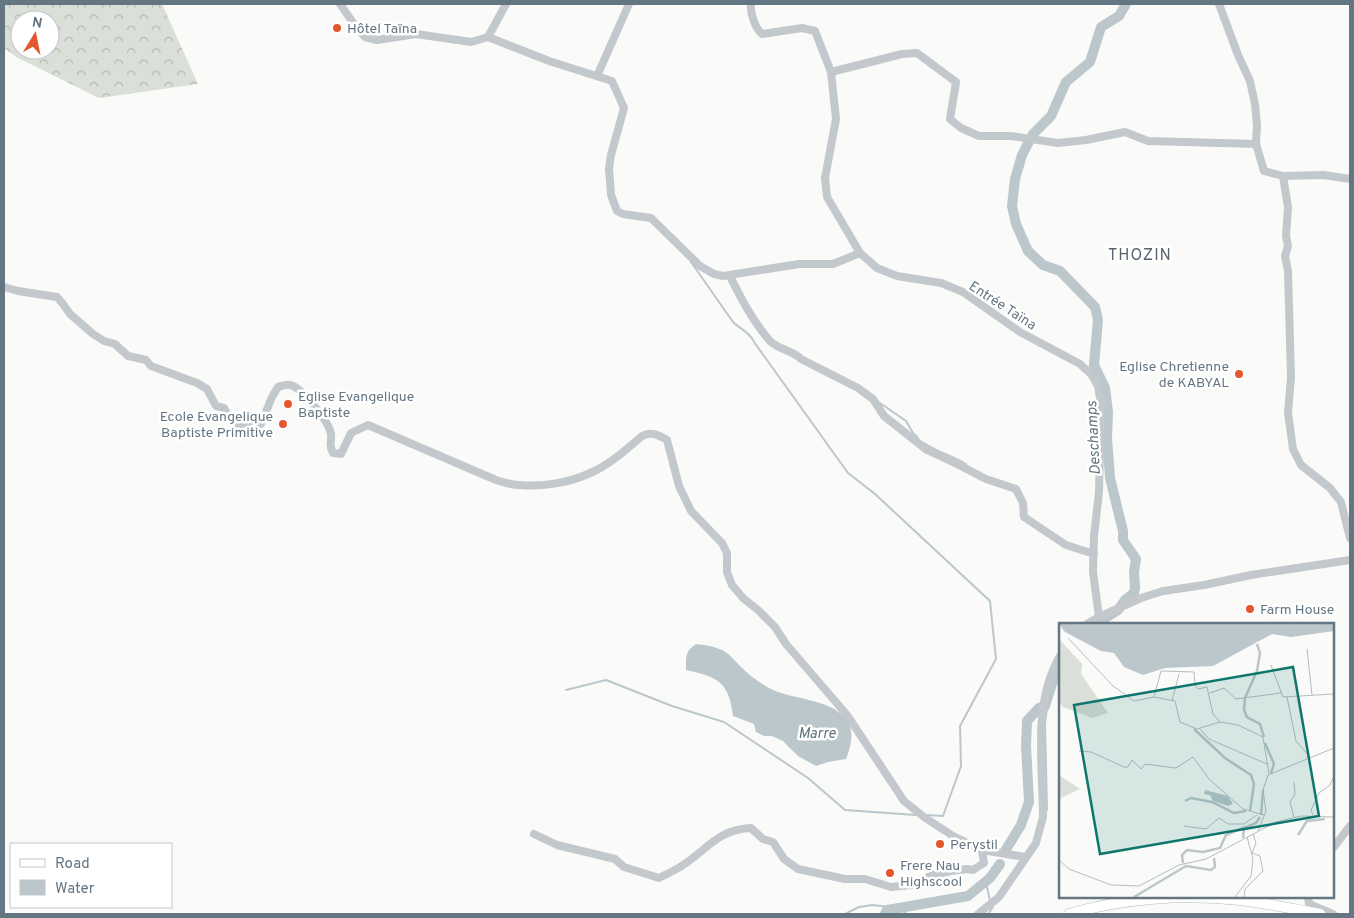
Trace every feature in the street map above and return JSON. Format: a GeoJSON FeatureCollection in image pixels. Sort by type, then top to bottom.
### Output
{"type":"FeatureCollection","features":[{"type":"Feature","properties":{"kind":"main road"},"geometry":{"type":"LineString","coordinates":[[1069,914],[1090,908],[1144,900],[1182,898]]}},
{"type":"Feature","properties":{"kind":"main road"},"geometry":{"type":"LineString","coordinates":[[1214,898],[1241,900],[1320,914]]}},
{"type":"Feature","properties":{"kind":"street"},"geometry":{"type":"LineString","coordinates":[[340,4],[365,37],[377,40],[416,34],[471,42],[488,37],[549,61],[612,81],[624,108],[609,169],[611,195],[617,211],[622,214],[652,218],[700,266],[714,274],[730,276],[799,264],[833,264],[860,253]]}},
{"type":"Feature","properties":{"kind":"street"},"geometry":{"type":"LineString","coordinates":[[488,37],[506,4]]}},
{"type":"Feature","properties":{"kind":"street"},"geometry":{"type":"LineString","coordinates":[[596,76],[629,4]]}},
{"type":"Feature","properties":{"kind":"street","name":"Entrée Taïna"},"geometry":{"type":"LineString","coordinates":[[751,4],[750,8],[758,31],[762,34],[802,28],[816,31],[831,72],[836,119],[825,178],[827,197],[860,253],[877,268],[898,276],[941,284],[963,292],[1020,332],[1080,364],[1091,374],[1098,386],[1101,404],[1099,492],[1094,536],[1094,588],[1099,616]]}},
{"type":"Feature","properties":{"kind":"street"},"geometry":{"type":"LineString","coordinates":[[1219,4],[1250,81],[1257,125],[1256,144],[1264,171],[1283,176],[1324,175],[1350,179]]}},
{"type":"Feature","properties":{"kind":"street"},"geometry":{"type":"LineString","coordinates":[[831,72],[902,54],[917,53],[956,82],[950,119],[961,128],[979,136],[1010,136],[1058,143],[1086,140],[1126,132],[1148,141],[1256,144]]}},
{"type":"Feature","properties":{"kind":"street"},"geometry":{"type":"LineString","coordinates":[[1283,176],[1288,207],[1286,236],[1288,246],[1285,256],[1288,271],[1291,377],[1288,413],[1293,449],[1301,465],[1330,488],[1341,502],[1350,538]]}},
{"type":"Feature","properties":{"kind":"street"},"geometry":{"type":"LineString","coordinates":[[730,276],[749,310],[767,337],[776,345],[795,353],[801,359],[858,388],[873,399],[884,416],[927,450],[986,479],[1016,489],[1023,503],[1024,517],[1066,545],[1094,554]]}},
{"type":"Feature","properties":{"kind":"street"},"geometry":{"type":"LineString","coordinates":[[4,287],[57,297],[70,314],[92,334],[104,341],[116,344],[128,356],[146,360],[151,366],[197,383],[207,389],[216,406],[224,408],[234,424],[247,426],[260,424],[278,387],[290,385],[301,390],[326,422],[331,434],[330,446],[333,453],[341,454],[352,433],[368,426],[496,480],[518,485],[544,484],[564,481],[588,474],[614,458],[647,433],[667,440],[679,486],[691,511],[725,548],[727,553],[727,572],[732,585],[743,598],[775,627],[786,644],[843,710],[904,801],[953,836],[982,850],[1026,857]]}},
{"type":"Feature","properties":{"kind":"street"},"geometry":{"type":"LineString","coordinates":[[1088,623],[1099,616],[1163,591],[1350,560]]}},
{"type":"Feature","properties":{"kind":"street"},"geometry":{"type":"LineString","coordinates":[[978,914],[996,900],[1036,843],[1043,818],[1042,707],[1053,668],[1059,658]]}},
{"type":"Feature","properties":{"kind":"street"},"geometry":{"type":"LineString","coordinates":[[1334,847],[1350,826]]}},
{"type":"Feature","properties":{"kind":"street"},"geometry":{"type":"LineString","coordinates":[[534,834],[557,845],[616,859],[624,867],[659,878],[680,867],[715,838],[738,828],[751,828],[763,839],[773,842],[784,860],[798,869],[845,879],[865,879],[891,887],[912,885],[932,875],[951,871],[973,870],[984,863],[982,850]]}},
{"type":"Feature","properties":{"kind":"street"},"geometry":{"type":"LineString","coordinates":[[1308,898],[1309,904],[1333,914]]}},
{"type":"Feature","properties":{"kind":"green space"},"geometry":{"type":"Polygon","coordinates":[[[4,4],[162,4],[198,84],[99,98],[22,60],[60,60],[60,10],[10,10],[10,52],[4,48],[4,4]]]}},
{"type":"Feature","properties":{"kind":"water","name":"Marre"},"geometry":{"type":"Polygon","coordinates":[[[696,644],[725,652],[747,673],[769,688],[820,703],[839,712],[849,723],[851,733],[851,744],[846,759],[816,766],[798,756],[783,741],[756,732],[754,724],[733,716],[728,695],[720,682],[706,675],[686,670],[687,655],[696,644]]]}},
{"type":"Feature","properties":{"kind":"waterway","name":"Deschamps"},"geometry":{"type":"LineString","coordinates":[[1098,623],[1118,610],[1125,600],[1134,593],[1136,559],[1123,540],[1123,531],[1110,478],[1107,438],[1108,412],[1105,388],[1094,365],[1098,320],[1095,307],[1060,271],[1043,265],[1028,251],[1016,224],[1012,206],[1015,179],[1022,155],[1033,134],[1051,116],[1066,82],[1090,62],[1101,27],[1119,16],[1126,4]]}},
{"type":"Feature","properties":{"kind":"waterway"},"geometry":{"type":"LineString","coordinates":[[691,262],[733,322],[753,339],[848,473],[875,494],[990,601],[996,659],[960,726],[961,766],[943,816],[926,815]]}},
{"type":"Feature","properties":{"kind":"waterway"},"geometry":{"type":"LineString","coordinates":[[880,403],[906,421],[918,438]]}},
{"type":"Feature","properties":{"kind":"waterway"},"geometry":{"type":"LineString","coordinates":[[924,443],[966,464]]}},
{"type":"Feature","properties":{"kind":"waterway","name":"Deschamps"},"geometry":{"type":"LineString","coordinates":[[1005,851],[1021,825],[1029,802],[1026,746],[1027,721],[1039,708],[1045,706],[1059,668]]}},
{"type":"Feature","properties":{"kind":"waterway"},"geometry":{"type":"LineString","coordinates":[[566,690],[606,680],[672,706],[724,722],[808,778],[845,810],[916,815]]}},
{"type":"Feature","properties":{"kind":"waterway"},"geometry":{"type":"LineString","coordinates":[[1047,708],[1045,724],[1047,810]]}},
{"type":"Feature","properties":{"kind":"waterway","name":"Deschamps"},"geometry":{"type":"LineString","coordinates":[[885,914],[887,910],[968,896],[990,878],[1000,864]]}},
{"type":"Feature","properties":{"kind":"waterway"},"geometry":{"type":"LineString","coordinates":[[986,882],[990,901]]}},
{"type":"Feature","properties":{"kind":"waterway"},"geometry":{"type":"LineString","coordinates":[[845,914],[859,907],[872,905],[899,908]]}},
{"type":"Feature","properties":{"kind":"waterway","name":"Deschamps"},"geometry":{"type":"LineString","coordinates":[[904,914],[909,906]]}},
{"type":"Feature","properties":{"kind":"waterway"},"geometry":{"type":"LineString","coordinates":[[988,914],[992,906]]}},
{"type":"Feature","properties":{"kind":"place","name":"Hôtel Taïna"},"geometry":{"type":"Point","coordinates":[337,28]}},
{"type":"Feature","properties":{"kind":"place","name":"Eglise Chretienne de KABYAL"},"geometry":{"type":"Point","coordinates":[1239,374]}},
{"type":"Feature","properties":{"kind":"place","name":"Eglise Evangelique Baptiste"},"geometry":{"type":"Point","coordinates":[288,404]}},
{"type":"Feature","properties":{"kind":"place","name":"Ecole Evangelique Baptiste Primitive"},"geometry":{"type":"Point","coordinates":[283,424]}},
{"type":"Feature","properties":{"kind":"place","name":"Farm House"},"geometry":{"type":"Point","coordinates":[1250,609]}},
{"type":"Feature","properties":{"kind":"place","name":"Perystil"},"geometry":{"type":"Point","coordinates":[940,844]}},
{"type":"Feature","properties":{"kind":"place","name":"Frere Nau Highscool"},"geometry":{"type":"Point","coordinates":[890,873]}},
{"type":"Feature","properties":{"kind":"district","name":"THOZIN"},"geometry":{"type":"Point","coordinates":[1140,254]}}]}
